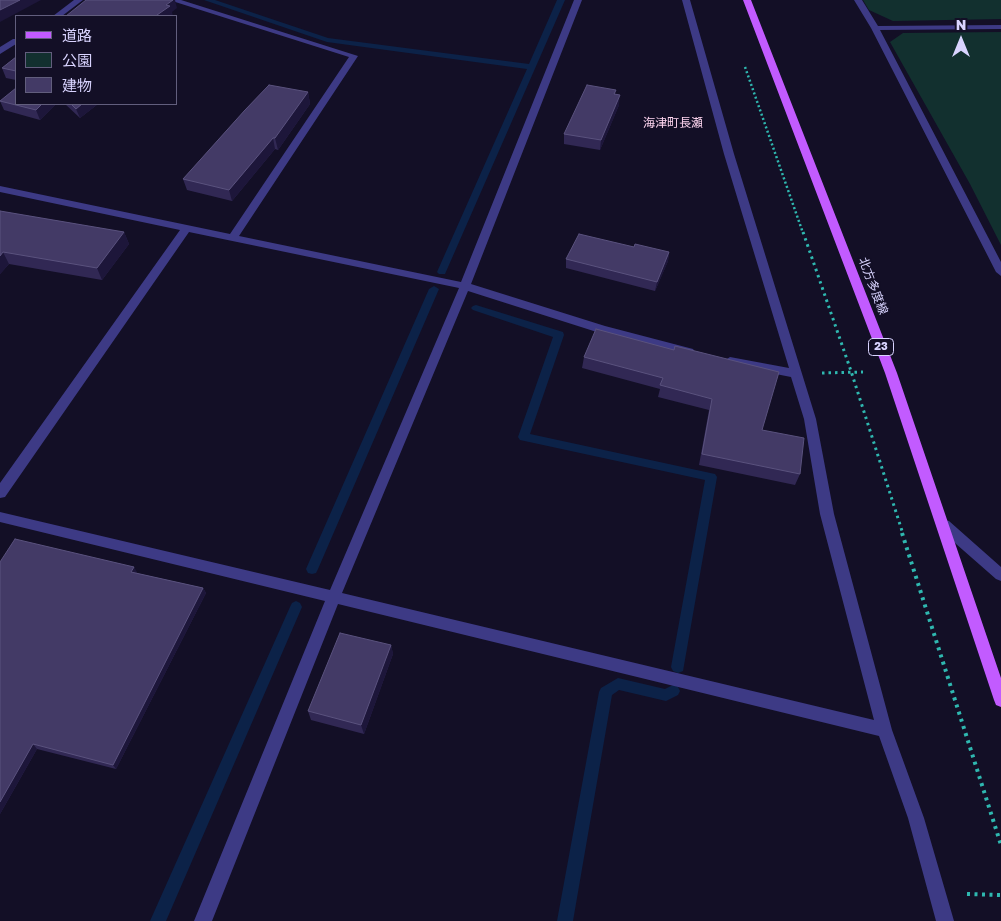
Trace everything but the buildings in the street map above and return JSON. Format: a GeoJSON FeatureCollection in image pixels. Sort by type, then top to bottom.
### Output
{"type":"FeatureCollection","features":[{"type":"Feature","properties":{"kind":"main road","name":"北方多度線"},"geometry":{"type":"LineString","coordinates":[[747,0],[891,373],[944,525],[1001,700]]}},
{"type":"Feature","properties":{"kind":"street"},"geometry":{"type":"LineString","coordinates":[[58,15],[79,0]]}},
{"type":"Feature","properties":{"kind":"street"},"geometry":{"type":"LineString","coordinates":[[173,0],[354,56],[233,237]]}},
{"type":"Feature","properties":{"kind":"street"},"geometry":{"type":"LineString","coordinates":[[203,921],[334,596],[465,286],[578,0]]}},
{"type":"Feature","properties":{"kind":"street"},"geometry":{"type":"LineString","coordinates":[[686,0],[702,50],[729,154],[810,419],[827,514],[884,730],[916,818],[945,921]]}},
{"type":"Feature","properties":{"kind":"street"},"geometry":{"type":"LineString","coordinates":[[858,0],[875,28],[1001,272]]}},
{"type":"Feature","properties":{"kind":"street"},"geometry":{"type":"LineString","coordinates":[[875,28],[1001,27]]}},
{"type":"Feature","properties":{"kind":"street"},"geometry":{"type":"LineString","coordinates":[[0,51],[15,42]]}},
{"type":"Feature","properties":{"kind":"street"},"geometry":{"type":"LineString","coordinates":[[0,189],[465,286],[603,330],[702,355]]}},
{"type":"Feature","properties":{"kind":"street"},"geometry":{"type":"LineString","coordinates":[[0,493],[187,227]]}},
{"type":"Feature","properties":{"kind":"street"},"geometry":{"type":"LineString","coordinates":[[720,359],[797,374]]}},
{"type":"Feature","properties":{"kind":"street"},"geometry":{"type":"LineString","coordinates":[[0,517],[884,730]]}},
{"type":"Feature","properties":{"kind":"street"},"geometry":{"type":"LineString","coordinates":[[944,525],[1001,575]]}},
{"type":"Feature","properties":{"kind":"path"},"geometry":{"type":"LineString","coordinates":[[744,65],[852,371],[1001,845]]}},
{"type":"Feature","properties":{"kind":"path"},"geometry":{"type":"LineString","coordinates":[[797,374],[852,371],[891,373]]}},
{"type":"Feature","properties":{"kind":"green space"},"geometry":{"type":"Polygon","coordinates":[[[863,0],[1001,0],[1001,19],[893,21],[869,10],[863,0]]]}},
{"type":"Feature","properties":{"kind":"green space"},"geometry":{"type":"Polygon","coordinates":[[[1001,32],[1001,245],[970,184],[890,42],[903,33],[1001,32]]]}},
{"type":"Feature","properties":{"kind":"waterway"},"geometry":{"type":"LineString","coordinates":[[208,0],[327,40],[531,67]]}},
{"type":"Feature","properties":{"kind":"waterway"},"geometry":{"type":"LineString","coordinates":[[442,272],[561,0]]}},
{"type":"Feature","properties":{"kind":"waterway"},"geometry":{"type":"LineString","coordinates":[[312,569],[434,289]]}},
{"type":"Feature","properties":{"kind":"waterway"},"geometry":{"type":"LineString","coordinates":[[476,308],[559,335],[524,437],[711,477],[678,667]]}},
{"type":"Feature","properties":{"kind":"waterway"},"geometry":{"type":"LineString","coordinates":[[158,921],[296,607]]}},
{"type":"Feature","properties":{"kind":"waterway"},"geometry":{"type":"LineString","coordinates":[[565,921],[606,692],[618,684],[666,695],[673,691]]}},
{"type":"Feature","properties":{"kind":"district","name":"海津町長瀬"},"geometry":{"type":"Point","coordinates":[673,123]}}]}
